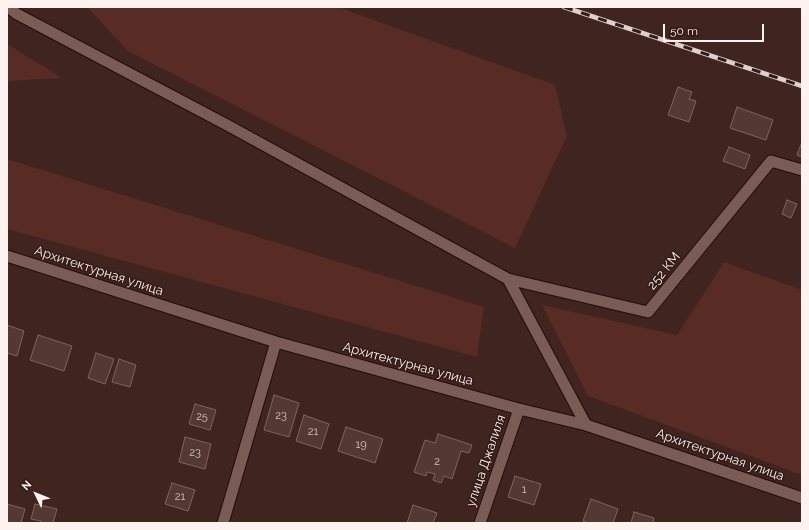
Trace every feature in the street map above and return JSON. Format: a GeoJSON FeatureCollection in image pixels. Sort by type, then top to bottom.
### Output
{"type":"FeatureCollection","features":[{"type":"Feature","properties":{"kind":"street"},"geometry":{"type":"LineString","coordinates":[[8,7],[17,14],[229,126],[508,279],[586,425]]}},
{"type":"Feature","properties":{"kind":"street","name":"252 КМ"},"geometry":{"type":"LineString","coordinates":[[508,279],[648,312],[771,161],[802,170]]}},
{"type":"Feature","properties":{"kind":"street","name":"Архитектурная улица"},"geometry":{"type":"LineString","coordinates":[[7,256],[276,342],[586,425],[802,498]]}},
{"type":"Feature","properties":{"kind":"street"},"geometry":{"type":"LineString","coordinates":[[223,523],[276,342]]}},
{"type":"Feature","properties":{"kind":"street","name":"улица Джалиля"},"geometry":{"type":"LineString","coordinates":[[480,523],[519,408]]}},
{"type":"Feature","properties":{"kind":"shaded area"},"geometry":{"type":"Polygon","coordinates":[[[87,7],[338,7],[555,85],[567,136],[515,248],[128,51],[87,7]]]}},
{"type":"Feature","properties":{"kind":"shaded area"},"geometry":{"type":"Polygon","coordinates":[[[7,44],[62,78],[7,81],[7,44]]]}},
{"type":"Feature","properties":{"kind":"shaded area"},"geometry":{"type":"Polygon","coordinates":[[[7,159],[484,307],[477,357],[7,229],[7,159]]]}},
{"type":"Feature","properties":{"kind":"shaded area"},"geometry":{"type":"Polygon","coordinates":[[[724,262],[802,290],[802,475],[588,396],[542,305],[677,335],[724,262]]]}},
{"type":"Feature","properties":{"kind":"building"},"geometry":{"type":"Polygon","coordinates":[[[678,87],[692,92],[689,99],[696,101],[689,122],[668,115],[678,87]]]}},
{"type":"Feature","properties":{"kind":"building"},"geometry":{"type":"Polygon","coordinates":[[[737,107],[773,120],[766,140],[730,128],[737,107]]]}},
{"type":"Feature","properties":{"kind":"building"},"geometry":{"type":"Polygon","coordinates":[[[802,142],[802,157],[797,155],[802,142]]]}},
{"type":"Feature","properties":{"kind":"building"},"geometry":{"type":"Polygon","coordinates":[[[729,147],[750,155],[745,169],[723,161],[729,147]]]}},
{"type":"Feature","properties":{"kind":"building"},"geometry":{"type":"Polygon","coordinates":[[[787,200],[797,204],[791,218],[782,214],[787,200]]]}},
{"type":"Feature","properties":{"kind":"building"},"geometry":{"type":"Polygon","coordinates":[[[7,325],[24,331],[17,356],[7,353],[7,325]]]}},
{"type":"Feature","properties":{"kind":"building"},"geometry":{"type":"Polygon","coordinates":[[[38,335],[72,346],[64,371],[30,360],[38,335]]]}},
{"type":"Feature","properties":{"kind":"building"},"geometry":{"type":"Polygon","coordinates":[[[96,353],[114,359],[105,384],[88,378],[96,353]]]}},
{"type":"Feature","properties":{"kind":"building"},"geometry":{"type":"Polygon","coordinates":[[[119,359],[136,365],[130,387],[112,382],[119,359]]]}},
{"type":"Feature","properties":{"kind":"building"},"geometry":{"type":"Polygon","coordinates":[[[274,395],[299,403],[289,437],[264,430],[274,395]]]}},
{"type":"Feature","properties":{"kind":"building"},"geometry":{"type":"Polygon","coordinates":[[[195,404],[216,410],[210,430],[189,424],[195,404]]]}},
{"type":"Feature","properties":{"kind":"building"},"geometry":{"type":"Polygon","coordinates":[[[304,415],[329,424],[321,449],[296,441],[304,415]]]}},
{"type":"Feature","properties":{"kind":"building"},"geometry":{"type":"Polygon","coordinates":[[[346,427],[383,439],[375,463],[338,451],[346,427]]]}},
{"type":"Feature","properties":{"kind":"building"},"geometry":{"type":"Polygon","coordinates":[[[438,434],[472,445],[469,453],[461,451],[452,479],[444,476],[441,483],[433,480],[435,474],[427,472],[426,476],[414,472],[425,440],[435,443],[438,434]]]}},
{"type":"Feature","properties":{"kind":"building"},"geometry":{"type":"Polygon","coordinates":[[[185,437],[211,444],[205,469],[179,462],[185,437]]]}},
{"type":"Feature","properties":{"kind":"building"},"geometry":{"type":"Polygon","coordinates":[[[515,476],[541,484],[534,505],[508,497],[515,476]]]}},
{"type":"Feature","properties":{"kind":"building"},"geometry":{"type":"Polygon","coordinates":[[[172,483],[195,490],[188,511],[165,504],[172,483]]]}},
{"type":"Feature","properties":{"kind":"building"},"geometry":{"type":"Polygon","coordinates":[[[591,499],[618,509],[613,523],[588,523],[583,521],[591,499]]]}},
{"type":"Feature","properties":{"kind":"building"},"geometry":{"type":"Polygon","coordinates":[[[7,504],[25,509],[21,523],[7,523],[7,504]]]}},
{"type":"Feature","properties":{"kind":"building"},"geometry":{"type":"Polygon","coordinates":[[[35,504],[57,509],[53,523],[40,523],[41,521],[31,519],[35,504]]]}},
{"type":"Feature","properties":{"kind":"building"},"geometry":{"type":"Polygon","coordinates":[[[413,505],[437,513],[433,523],[407,523],[413,505]]]}},
{"type":"Feature","properties":{"kind":"building"},"geometry":{"type":"Polygon","coordinates":[[[634,512],[654,518],[653,523],[631,523],[634,512]]]}},
{"type":"Feature","properties":{"kind":"railway"},"geometry":{"type":"LineString","coordinates":[[564,7],[802,86]]}}]}
